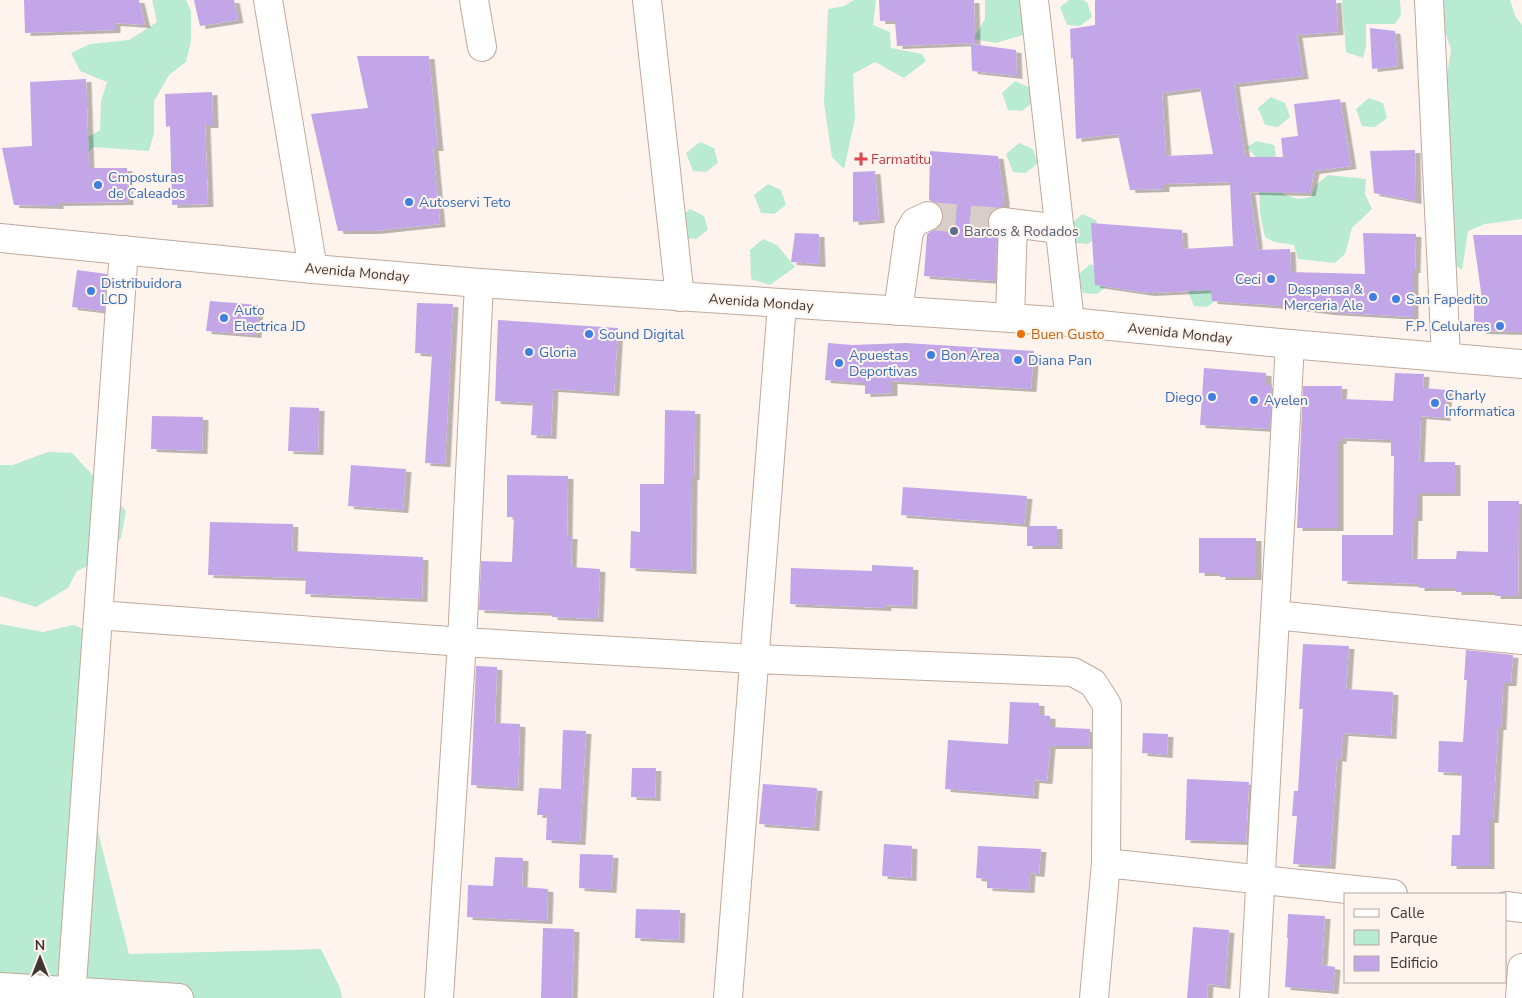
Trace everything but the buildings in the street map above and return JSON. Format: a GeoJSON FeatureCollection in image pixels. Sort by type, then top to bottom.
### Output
{"type":"FeatureCollection","features":[{"type":"Feature","properties":{"kind":"street"},"geometry":{"type":"LineString","coordinates":[[268,0],[313,269]]}},
{"type":"Feature","properties":{"kind":"street"},"geometry":{"type":"LineString","coordinates":[[474,0],[482,47]]}},
{"type":"Feature","properties":{"kind":"street"},"geometry":{"type":"LineString","coordinates":[[647,0],[680,297]]}},
{"type":"Feature","properties":{"kind":"street"},"geometry":{"type":"LineString","coordinates":[[1034,0],[1070,322]]}},
{"type":"Feature","properties":{"kind":"street"},"geometry":{"type":"LineString","coordinates":[[1430,0],[1446,357]]}},
{"type":"Feature","properties":{"kind":"street"},"geometry":{"type":"LineString","coordinates":[[898,311],[909,232],[915,222],[928,216]]}},
{"type":"Feature","properties":{"kind":"street"},"geometry":{"type":"LineString","coordinates":[[1010,318],[1008,223],[1060,228]]}},
{"type":"Feature","properties":{"kind":"street","name":"Avenida Monday"},"geometry":{"type":"LineString","coordinates":[[0,238],[313,269],[480,283],[1070,322],[1290,344],[1522,364]]}},
{"type":"Feature","properties":{"kind":"street"},"geometry":{"type":"LineString","coordinates":[[71,994],[124,250]]}},
{"type":"Feature","properties":{"kind":"street"},"geometry":{"type":"LineString","coordinates":[[439,998],[462,642],[480,283]]}},
{"type":"Feature","properties":{"kind":"street"},"geometry":{"type":"LineString","coordinates":[[728,998],[782,304]]}},
{"type":"Feature","properties":{"kind":"street"},"geometry":{"type":"LineString","coordinates":[[1254,998],[1290,344]]}},
{"type":"Feature","properties":{"kind":"street"},"geometry":{"type":"LineString","coordinates":[[98,615],[462,642],[754,659],[1073,672],[1093,683],[1107,705],[1106,863],[1094,998]]}},
{"type":"Feature","properties":{"kind":"street"},"geometry":{"type":"LineString","coordinates":[[1275,615],[1522,640]]}},
{"type":"Feature","properties":{"kind":"street"},"geometry":{"type":"LineString","coordinates":[[1106,863],[1384,893]]}},
{"type":"Feature","properties":{"kind":"street"},"geometry":{"type":"LineString","coordinates":[[1507,906],[1522,908]]}},
{"type":"Feature","properties":{"kind":"street"},"geometry":{"type":"LineString","coordinates":[[1520,998],[1522,968]]}},
{"type":"Feature","properties":{"kind":"street"},"geometry":{"type":"LineString","coordinates":[[0,987],[71,994],[179,998]]}},
{"type":"Feature","properties":{"kind":"green space"},"geometry":{"type":"Polygon","coordinates":[[[152,0],[186,0],[191,11],[191,41],[186,62],[169,75],[154,101],[154,133],[149,151],[93,147],[85,157],[77,144],[100,130],[101,101],[107,82],[80,71],[71,53],[90,44],[129,40],[157,22],[152,0]]]}},
{"type":"Feature","properties":{"kind":"green space"},"geometry":{"type":"Polygon","coordinates":[[[854,0],[876,0],[873,25],[890,32],[891,48],[922,54],[926,61],[904,78],[875,62],[853,74],[855,119],[844,169],[832,157],[824,103],[828,9],[844,6],[854,0]]]}},
{"type":"Feature","properties":{"kind":"green space"},"geometry":{"type":"Polygon","coordinates":[[[985,0],[1023,0],[1023,35],[996,43],[973,39],[985,19],[985,0]]]}},
{"type":"Feature","properties":{"kind":"green space"},"geometry":{"type":"Polygon","coordinates":[[[1069,0],[1083,0],[1087,2],[1092,17],[1080,26],[1067,25],[1060,7],[1069,0]]]}},
{"type":"Feature","properties":{"kind":"green space"},"geometry":{"type":"Polygon","coordinates":[[[1342,0],[1400,0],[1401,15],[1395,24],[1366,24],[1366,46],[1363,58],[1346,52],[1342,0]]]}},
{"type":"Feature","properties":{"kind":"green space"},"geometry":{"type":"Polygon","coordinates":[[[1435,0],[1510,0],[1515,16],[1522,25],[1522,219],[1485,224],[1468,231],[1462,270],[1446,258],[1443,100],[1451,50],[1435,0]]]}},
{"type":"Feature","properties":{"kind":"green space"},"geometry":{"type":"Polygon","coordinates":[[[1015,81],[1029,87],[1033,102],[1022,111],[1008,110],[1002,93],[1015,81]]]}},
{"type":"Feature","properties":{"kind":"green space"},"geometry":{"type":"Polygon","coordinates":[[[1271,97],[1285,103],[1290,117],[1278,127],[1265,125],[1258,108],[1271,97]]]}},
{"type":"Feature","properties":{"kind":"green space"},"geometry":{"type":"Polygon","coordinates":[[[1369,98],[1383,103],[1387,118],[1375,127],[1362,126],[1356,109],[1369,98]]]}},
{"type":"Feature","properties":{"kind":"green space"},"geometry":{"type":"Polygon","coordinates":[[[1257,141],[1274,145],[1283,194],[1298,199],[1311,197],[1316,185],[1328,175],[1366,179],[1365,194],[1372,209],[1352,228],[1345,254],[1335,263],[1298,259],[1294,245],[1274,242],[1265,237],[1260,214],[1258,160],[1247,147],[1257,141]]]}},
{"type":"Feature","properties":{"kind":"green space"},"geometry":{"type":"Polygon","coordinates":[[[700,142],[714,148],[718,163],[706,172],[693,171],[686,153],[700,142]]]}},
{"type":"Feature","properties":{"kind":"green space"},"geometry":{"type":"Polygon","coordinates":[[[1019,143],[1033,149],[1038,163],[1026,173],[1013,172],[1006,154],[1019,143]]]}},
{"type":"Feature","properties":{"kind":"green space"},"geometry":{"type":"Polygon","coordinates":[[[768,184],[781,190],[786,205],[774,214],[761,213],[754,195],[768,184]]]}},
{"type":"Feature","properties":{"kind":"green space"},"geometry":{"type":"Polygon","coordinates":[[[690,209],[704,216],[708,230],[696,239],[683,238],[676,221],[690,209]]]}},
{"type":"Feature","properties":{"kind":"green space"},"geometry":{"type":"Polygon","coordinates":[[[1082,214],[1096,220],[1100,235],[1088,244],[1075,243],[1069,226],[1082,214]]]}},
{"type":"Feature","properties":{"kind":"green space"},"geometry":{"type":"Polygon","coordinates":[[[763,239],[777,245],[795,267],[770,285],[751,279],[750,250],[763,239]]]}},
{"type":"Feature","properties":{"kind":"green space"},"geometry":{"type":"Polygon","coordinates":[[[1090,264],[1104,270],[1108,285],[1097,294],[1083,293],[1077,276],[1090,264]]]}},
{"type":"Feature","properties":{"kind":"green space"},"geometry":{"type":"Polygon","coordinates":[[[1201,277],[1219,298],[1207,307],[1194,306],[1187,289],[1201,277]]]}},
{"type":"Feature","properties":{"kind":"green space"},"geometry":{"type":"Polygon","coordinates":[[[48,452],[72,453],[126,511],[121,538],[107,557],[77,571],[68,588],[36,607],[0,596],[0,465],[13,465],[48,452]]]}},
{"type":"Feature","properties":{"kind":"green space"},"geometry":{"type":"Polygon","coordinates":[[[0,624],[43,632],[74,625],[87,631],[81,765],[129,954],[321,949],[340,988],[342,998],[0,998],[0,624]]]}},
{"type":"Feature","properties":{"kind":"tunnel"},"geometry":{"type":"LineString","coordinates":[[928,216],[1003,222]]}},
{"type":"Feature","properties":{"kind":"place","name":"Farmatitu"},"geometry":{"type":"Point","coordinates":[861,159]}},
{"type":"Feature","properties":{"kind":"place","name":"Cmposturas de Caleados"},"geometry":{"type":"Point","coordinates":[98,185]}},
{"type":"Feature","properties":{"kind":"place","name":"Autoservi Teto"},"geometry":{"type":"Point","coordinates":[409,202]}},
{"type":"Feature","properties":{"kind":"place","name":"Barcos & Rodados"},"geometry":{"type":"Point","coordinates":[954,231]}},
{"type":"Feature","properties":{"kind":"place","name":"Ceci"},"geometry":{"type":"Point","coordinates":[1271,279]}},
{"type":"Feature","properties":{"kind":"place","name":"Distribuidora LCD"},"geometry":{"type":"Point","coordinates":[91,291]}},
{"type":"Feature","properties":{"kind":"place","name":"Despensa & Merceria Ale"},"geometry":{"type":"Point","coordinates":[1373,297]}},
{"type":"Feature","properties":{"kind":"place","name":"San Fapedito"},"geometry":{"type":"Point","coordinates":[1396,299]}},
{"type":"Feature","properties":{"kind":"place","name":"Auto Electrica JD"},"geometry":{"type":"Point","coordinates":[224,318]}},
{"type":"Feature","properties":{"kind":"place","name":"F.P. Celulares"},"geometry":{"type":"Point","coordinates":[1500,326]}},
{"type":"Feature","properties":{"kind":"place","name":"Sound Digital"},"geometry":{"type":"Point","coordinates":[589,334]}},
{"type":"Feature","properties":{"kind":"place","name":"Buen Gusto"},"geometry":{"type":"Point","coordinates":[1021,334]}},
{"type":"Feature","properties":{"kind":"place","name":"Gloria"},"geometry":{"type":"Point","coordinates":[529,352]}},
{"type":"Feature","properties":{"kind":"place","name":"Bon Area"},"geometry":{"type":"Point","coordinates":[931,355]}},
{"type":"Feature","properties":{"kind":"place","name":"Diana Pan"},"geometry":{"type":"Point","coordinates":[1018,360]}},
{"type":"Feature","properties":{"kind":"place","name":"Apuestas Deportivas"},"geometry":{"type":"Point","coordinates":[839,363]}},
{"type":"Feature","properties":{"kind":"place","name":"Diego"},"geometry":{"type":"Point","coordinates":[1212,397]}},
{"type":"Feature","properties":{"kind":"place","name":"Ayelen"},"geometry":{"type":"Point","coordinates":[1254,400]}},
{"type":"Feature","properties":{"kind":"place","name":"Charly Informatica"},"geometry":{"type":"Point","coordinates":[1435,403]}}]}
